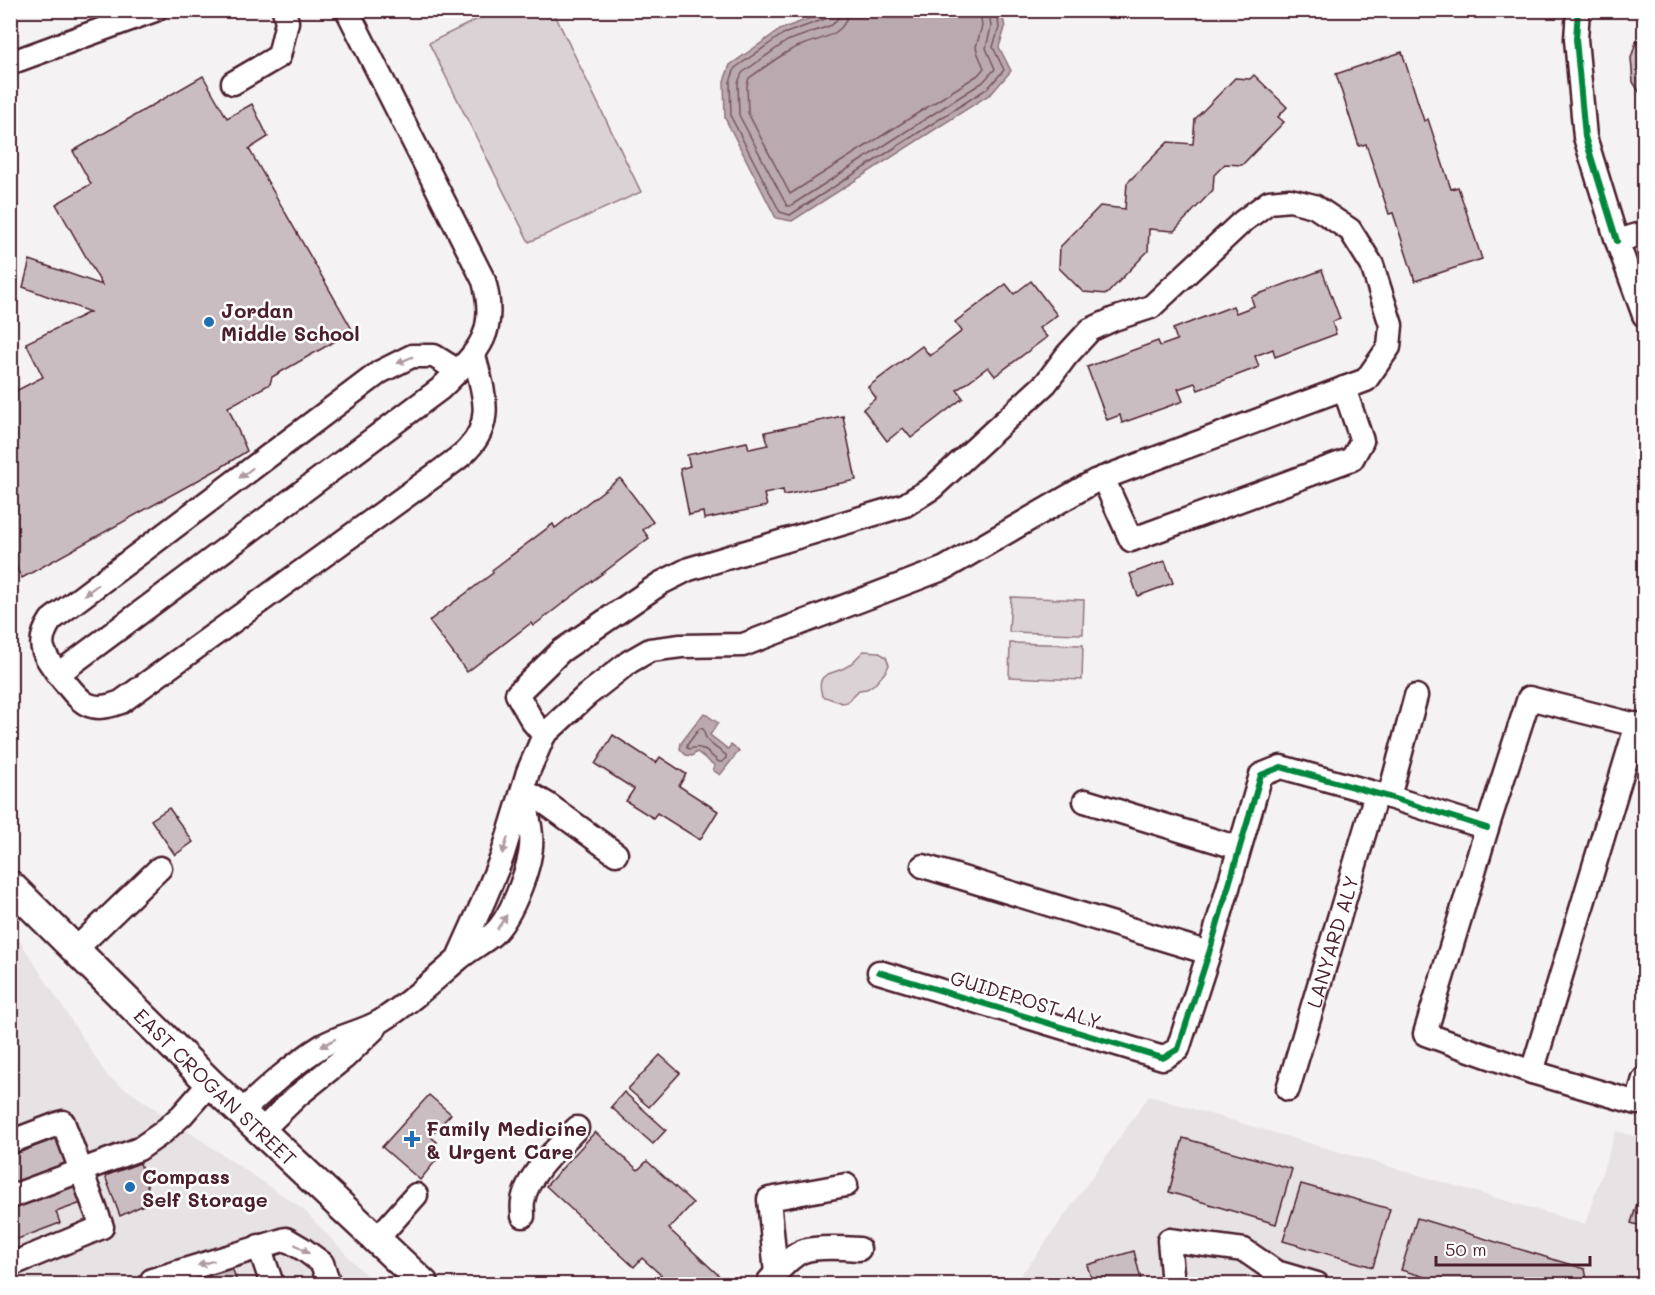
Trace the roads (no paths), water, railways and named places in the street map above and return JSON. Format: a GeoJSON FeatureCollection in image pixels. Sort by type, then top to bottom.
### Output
{"type":"FeatureCollection","features":[{"type":"Feature","properties":{"kind":"main road","name":"EAST CROGAN STREET"},"geometry":{"type":"LineString","coordinates":[[10,885],[210,1083],[423,1284]]}},
{"type":"Feature","properties":{"kind":"street"},"geometry":{"type":"LineString","coordinates":[[10,63],[155,10]]}},
{"type":"Feature","properties":{"kind":"street"},"geometry":{"type":"LineString","coordinates":[[232,83],[279,56],[287,22],[284,10]]}},
{"type":"Feature","properties":{"kind":"street"},"geometry":{"type":"LineString","coordinates":[[58,674],[440,389],[474,355],[483,341],[489,313],[484,281],[347,10]]}},
{"type":"Feature","properties":{"kind":"street"},"geometry":{"type":"LineString","coordinates":[[1578,10],[1576,39],[1585,137],[1617,241],[1644,315]]}},
{"type":"Feature","properties":{"kind":"street"},"geometry":{"type":"LineString","coordinates":[[457,960],[502,857],[528,772],[544,735],[587,695],[629,662],[650,650],[681,646],[743,645],[945,568],[1095,481],[1366,380],[1389,347],[1391,325],[1372,265],[1350,230],[1314,206],[1290,200],[1269,202],[1242,222],[1151,307],[1114,319],[1090,330],[1046,383],[932,488],[905,505],[689,569],[661,583],[561,651],[517,694],[533,722],[544,735]]}},
{"type":"Feature","properties":{"kind":"street"},"geometry":{"type":"LineString","coordinates":[[1617,241],[1644,233]]}},
{"type":"Feature","properties":{"kind":"street"},"geometry":{"type":"LineString","coordinates":[[458,372],[434,356],[412,356],[380,372],[51,620],[42,642],[44,655],[80,699],[88,705],[108,708],[121,702],[469,449],[483,428],[486,408],[474,355]]}},
{"type":"Feature","properties":{"kind":"street"},"geometry":{"type":"LineString","coordinates":[[1103,478],[1131,540],[1352,459],[1362,441],[1344,388]]}},
{"type":"Feature","properties":{"kind":"street","name":"LANYARD ALY"},"geometry":{"type":"LineString","coordinates":[[1288,1089],[1416,696]]}},
{"type":"Feature","properties":{"kind":"street"},"geometry":{"type":"LineString","coordinates":[[1532,1072],[1641,726],[1529,698],[1425,1034],[1532,1072],[1641,1104],[1644,1079]]}},
{"type":"Feature","properties":{"kind":"street"},"geometry":{"type":"LineString","coordinates":[[923,866],[1209,953],[1261,775],[1281,767],[1487,828]]}},
{"type":"Feature","properties":{"kind":"street"},"geometry":{"type":"LineString","coordinates":[[523,790],[547,804],[616,854]]}},
{"type":"Feature","properties":{"kind":"street"},"geometry":{"type":"LineString","coordinates":[[261,1131],[297,1096],[344,1058],[382,1020],[494,933],[512,908],[526,873],[532,837],[523,790]]}},
{"type":"Feature","properties":{"kind":"street"},"geometry":{"type":"LineString","coordinates":[[1085,801],[1239,848]]}},
{"type":"Feature","properties":{"kind":"street"},"geometry":{"type":"LineString","coordinates":[[76,949],[160,868]]}},
{"type":"Feature","properties":{"kind":"street"},"geometry":{"type":"LineString","coordinates":[[493,879],[520,888]]}},
{"type":"Feature","properties":{"kind":"street","name":"GUIDEPOST ALY"},"geometry":{"type":"LineString","coordinates":[[879,972],[1163,1058],[1178,1049],[1209,953]]}},
{"type":"Feature","properties":{"kind":"street"},"geometry":{"type":"LineString","coordinates":[[241,1112],[308,1056],[335,1039],[368,1028],[382,1020]]}},
{"type":"Feature","properties":{"kind":"street"},"geometry":{"type":"LineString","coordinates":[[10,1197],[150,1143],[182,1115],[210,1083]]}},
{"type":"Feature","properties":{"kind":"street"},"geometry":{"type":"LineString","coordinates":[[10,1142],[63,1122],[102,1227],[10,1265]]}},
{"type":"Feature","properties":{"kind":"street"},"geometry":{"type":"LineString","coordinates":[[523,1216],[523,1200],[530,1181],[577,1128]]}},
{"type":"Feature","properties":{"kind":"street"},"geometry":{"type":"LineString","coordinates":[[771,1279],[769,1199],[846,1185]]}},
{"type":"Feature","properties":{"kind":"street"},"geometry":{"type":"LineString","coordinates":[[376,1240],[416,1195]]}},
{"type":"Feature","properties":{"kind":"street"},"geometry":{"type":"LineString","coordinates":[[154,1284],[152,1280],[286,1239],[322,1263],[330,1284]]}},
{"type":"Feature","properties":{"kind":"street"},"geometry":{"type":"LineString","coordinates":[[1173,1284],[1168,1240],[1244,1250],[1276,1272],[1317,1284]]}},
{"type":"Feature","properties":{"kind":"street"},"geometry":{"type":"LineString","coordinates":[[259,1246],[272,1284]]}},
{"type":"Feature","properties":{"kind":"street"},"geometry":{"type":"LineString","coordinates":[[771,1279],[787,1262],[803,1251],[836,1248],[859,1249]]}},
{"type":"Feature","properties":{"kind":"water"},"geometry":{"type":"Polygon","coordinates":[[[833,10],[1002,11],[1005,28],[999,47],[1011,71],[992,93],[792,221],[776,218],[725,118],[724,81],[730,65],[781,29],[833,10]]]}},
{"type":"Feature","properties":{"kind":"water"},"geometry":{"type":"Polygon","coordinates":[[[704,713],[718,723],[710,735],[728,749],[731,745],[739,751],[720,775],[713,770],[715,766],[697,752],[692,756],[686,755],[680,749],[681,743],[704,713]]]}},
{"type":"Feature","properties":{"kind":"place","name":"Jordan Middle School"},"geometry":{"type":"Point","coordinates":[209,322]}},
{"type":"Feature","properties":{"kind":"place","name":"Family Medicine & Urgent Care"},"geometry":{"type":"Point","coordinates":[412,1139]}},
{"type":"Feature","properties":{"kind":"place","name":"Compass Self Storage"},"geometry":{"type":"Point","coordinates":[130,1187]}}]}
